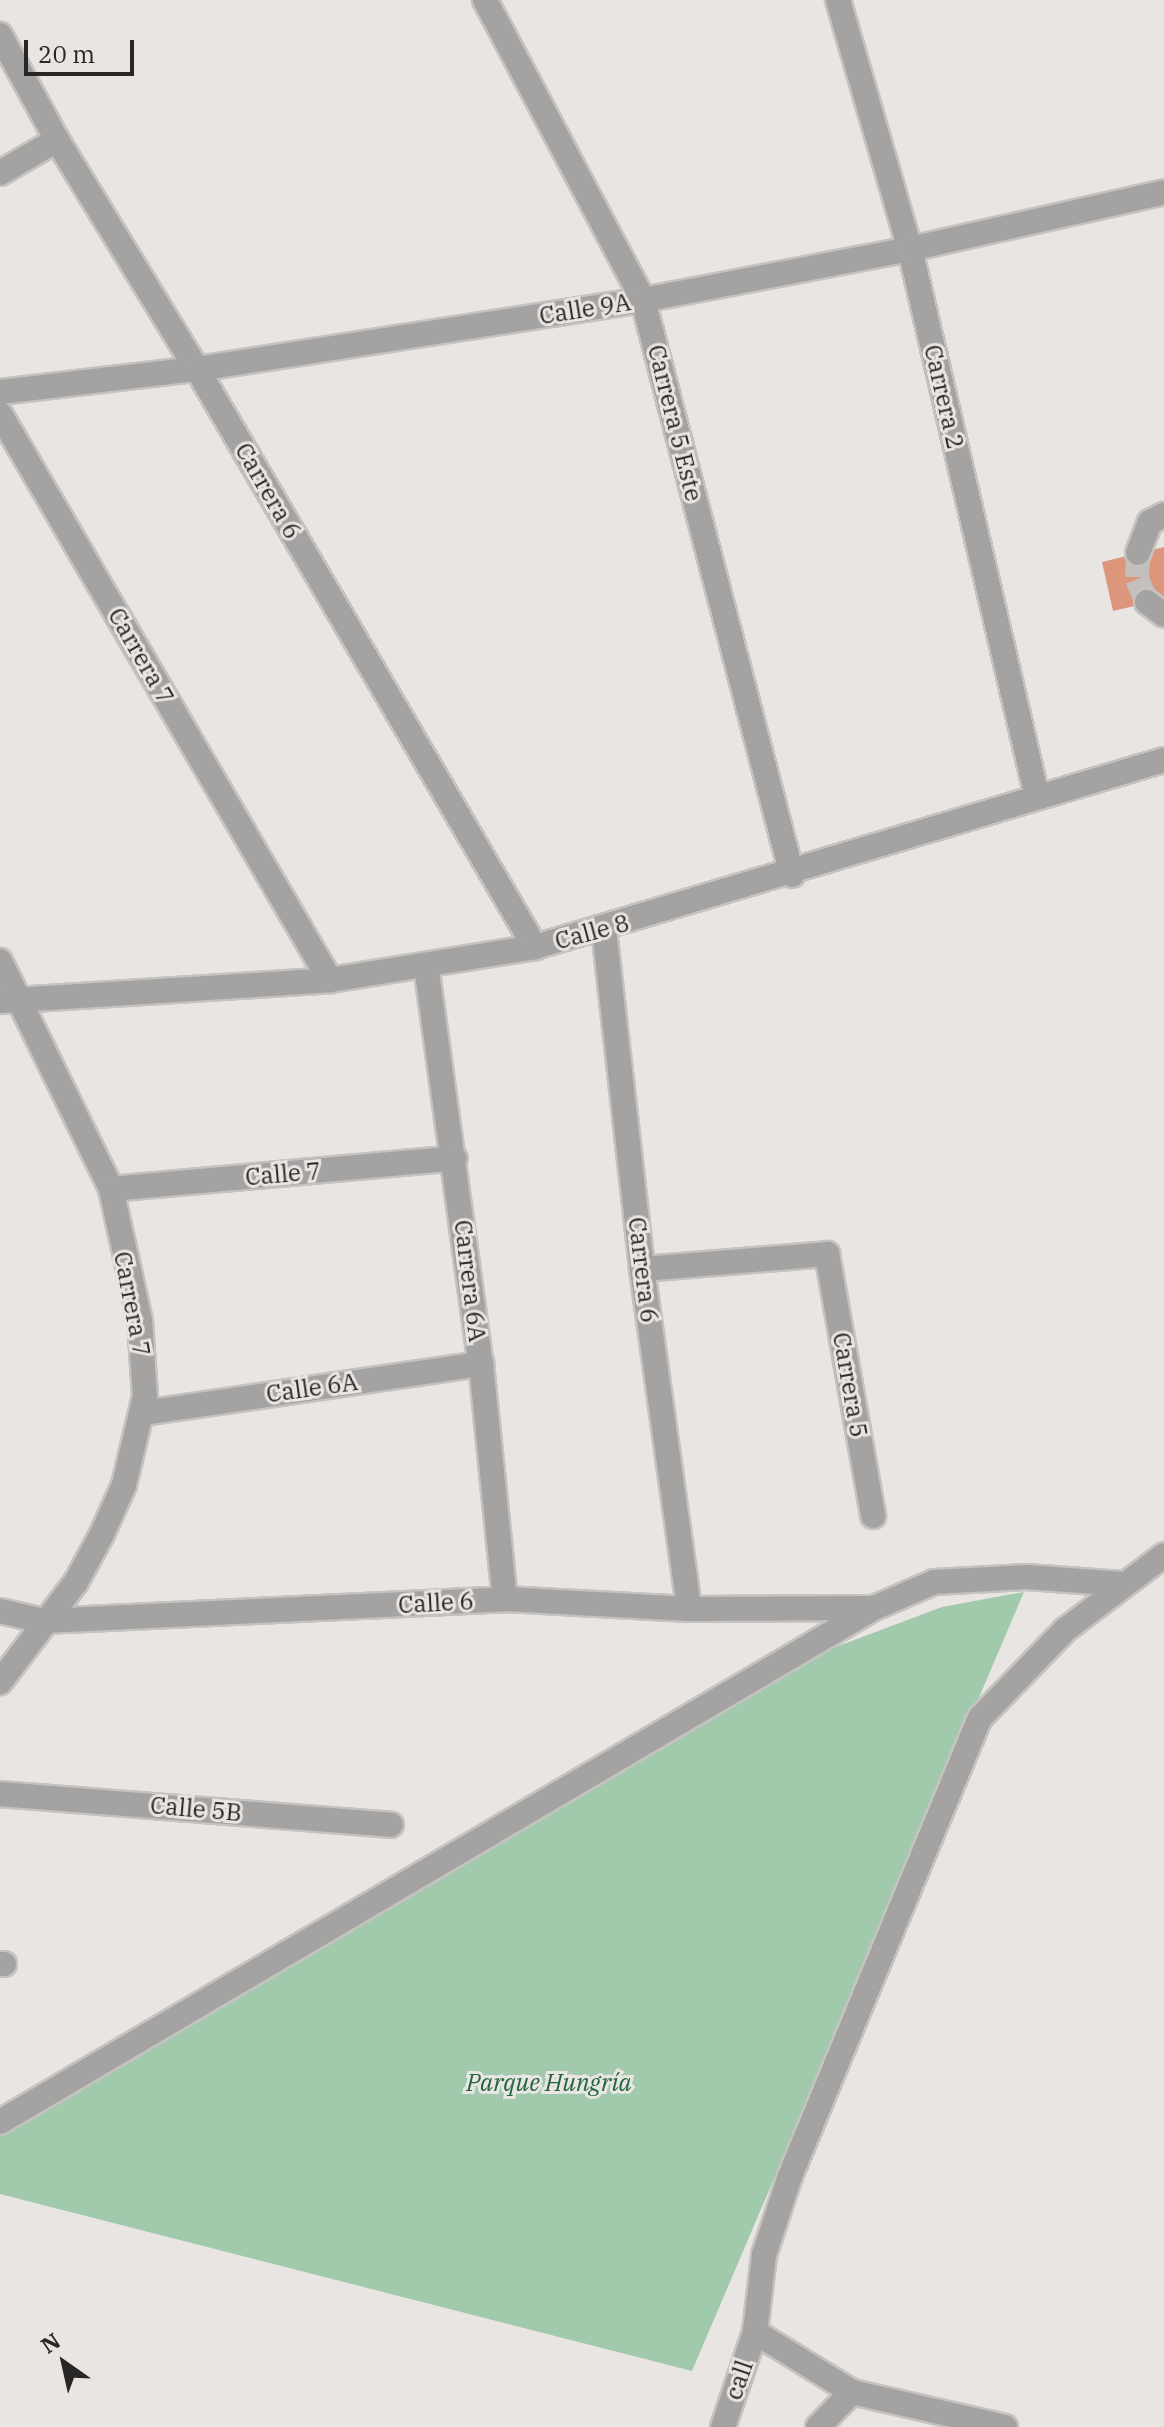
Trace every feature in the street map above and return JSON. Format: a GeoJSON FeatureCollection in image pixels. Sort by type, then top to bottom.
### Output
{"type":"FeatureCollection","features":[{"type":"Feature","properties":{"kind":"street","name":"Carrera 5 Este"},"geometry":{"type":"LineString","coordinates":[[485,0],[643,300],[792,875]]}},
{"type":"Feature","properties":{"kind":"street","name":"Carrera 2"},"geometry":{"type":"LineString","coordinates":[[838,0],[910,249],[1037,797]]}},
{"type":"Feature","properties":{"kind":"street","name":"Carrera 6"},"geometry":{"type":"LineString","coordinates":[[0,35],[57,140],[197,369],[535,947]]}},
{"type":"Feature","properties":{"kind":"street"},"geometry":{"type":"LineString","coordinates":[[0,173],[57,140]]}},
{"type":"Feature","properties":{"kind":"street","name":"Calle 9A"},"geometry":{"type":"LineString","coordinates":[[0,392],[197,369],[643,300],[910,249],[1164,192]]}},
{"type":"Feature","properties":{"kind":"street","name":"Carrera 7"},"geometry":{"type":"LineString","coordinates":[[0,414],[330,980]]}},
{"type":"Feature","properties":{"kind":"street"},"geometry":{"type":"LineString","coordinates":[[1138,553],[1150,522],[1164,515]]}},
{"type":"Feature","properties":{"kind":"street","name":"Calle 8"},"geometry":{"type":"LineString","coordinates":[[9,1001],[330,980],[535,947],[792,875],[1164,760]]}},
{"type":"Feature","properties":{"kind":"street","name":"Carrera 6"},"geometry":{"type":"LineString","coordinates":[[604,929],[642,1269],[689,1609]]}},
{"type":"Feature","properties":{"kind":"street","name":"Carrera 7"},"geometry":{"type":"LineString","coordinates":[[0,961],[9,1001],[111,1189],[140,1321],[144,1413],[124,1485],[102,1534],[76,1582],[0,1682]]}},
{"type":"Feature","properties":{"kind":"street","name":"Carrera 6A"},"geometry":{"type":"LineString","coordinates":[[426,965],[481,1364],[505,1599]]}},
{"type":"Feature","properties":{"kind":"street","name":"Calle 7"},"geometry":{"type":"LineString","coordinates":[[111,1189],[455,1158]]}},
{"type":"Feature","properties":{"kind":"street","name":"Carrera 5"},"geometry":{"type":"LineString","coordinates":[[642,1269],[827,1254],[873,1516]]}},
{"type":"Feature","properties":{"kind":"street","name":"Calle 6A"},"geometry":{"type":"LineString","coordinates":[[144,1413],[481,1364]]}},
{"type":"Feature","properties":{"kind":"street","name":"call"},"geometry":{"type":"LineString","coordinates":[[723,2427],[755,2332],[764,2255],[790,2176],[980,1718],[1065,1630],[1164,1555]]}},
{"type":"Feature","properties":{"kind":"street"},"geometry":{"type":"LineString","coordinates":[[0,2122],[874,1608],[934,1582],[1027,1577],[1123,1584]]}},
{"type":"Feature","properties":{"kind":"street","name":"Calle 6"},"geometry":{"type":"LineString","coordinates":[[0,1611],[44,1621],[505,1599],[689,1609],[874,1608]]}},
{"type":"Feature","properties":{"kind":"street","name":"Calle 5B"},"geometry":{"type":"LineString","coordinates":[[0,1794],[391,1825]]}},
{"type":"Feature","properties":{"kind":"street"},"geometry":{"type":"LineString","coordinates":[[755,2332],[852,2392],[1005,2427]]}},
{"type":"Feature","properties":{"kind":"street"},"geometry":{"type":"LineString","coordinates":[[818,2427],[852,2392]]}},
{"type":"Feature","properties":{"kind":"green space","name":"Parque Hungría"},"geometry":{"type":"Polygon","coordinates":[[[1024,1592],[692,2371],[0,2194],[0,2122],[756,1677],[942,1607],[1024,1592]]]}},
{"type":"Feature","properties":{"kind":"building"},"geometry":{"type":"Polygon","coordinates":[[[1164,547],[1164,599],[1113,611],[1102,562],[1164,547]]]}},
{"type":"Feature","properties":{"kind":"tunnel"},"geometry":{"type":"LineString","coordinates":[[1138,553],[1137,579],[1147,602]]}}]}
